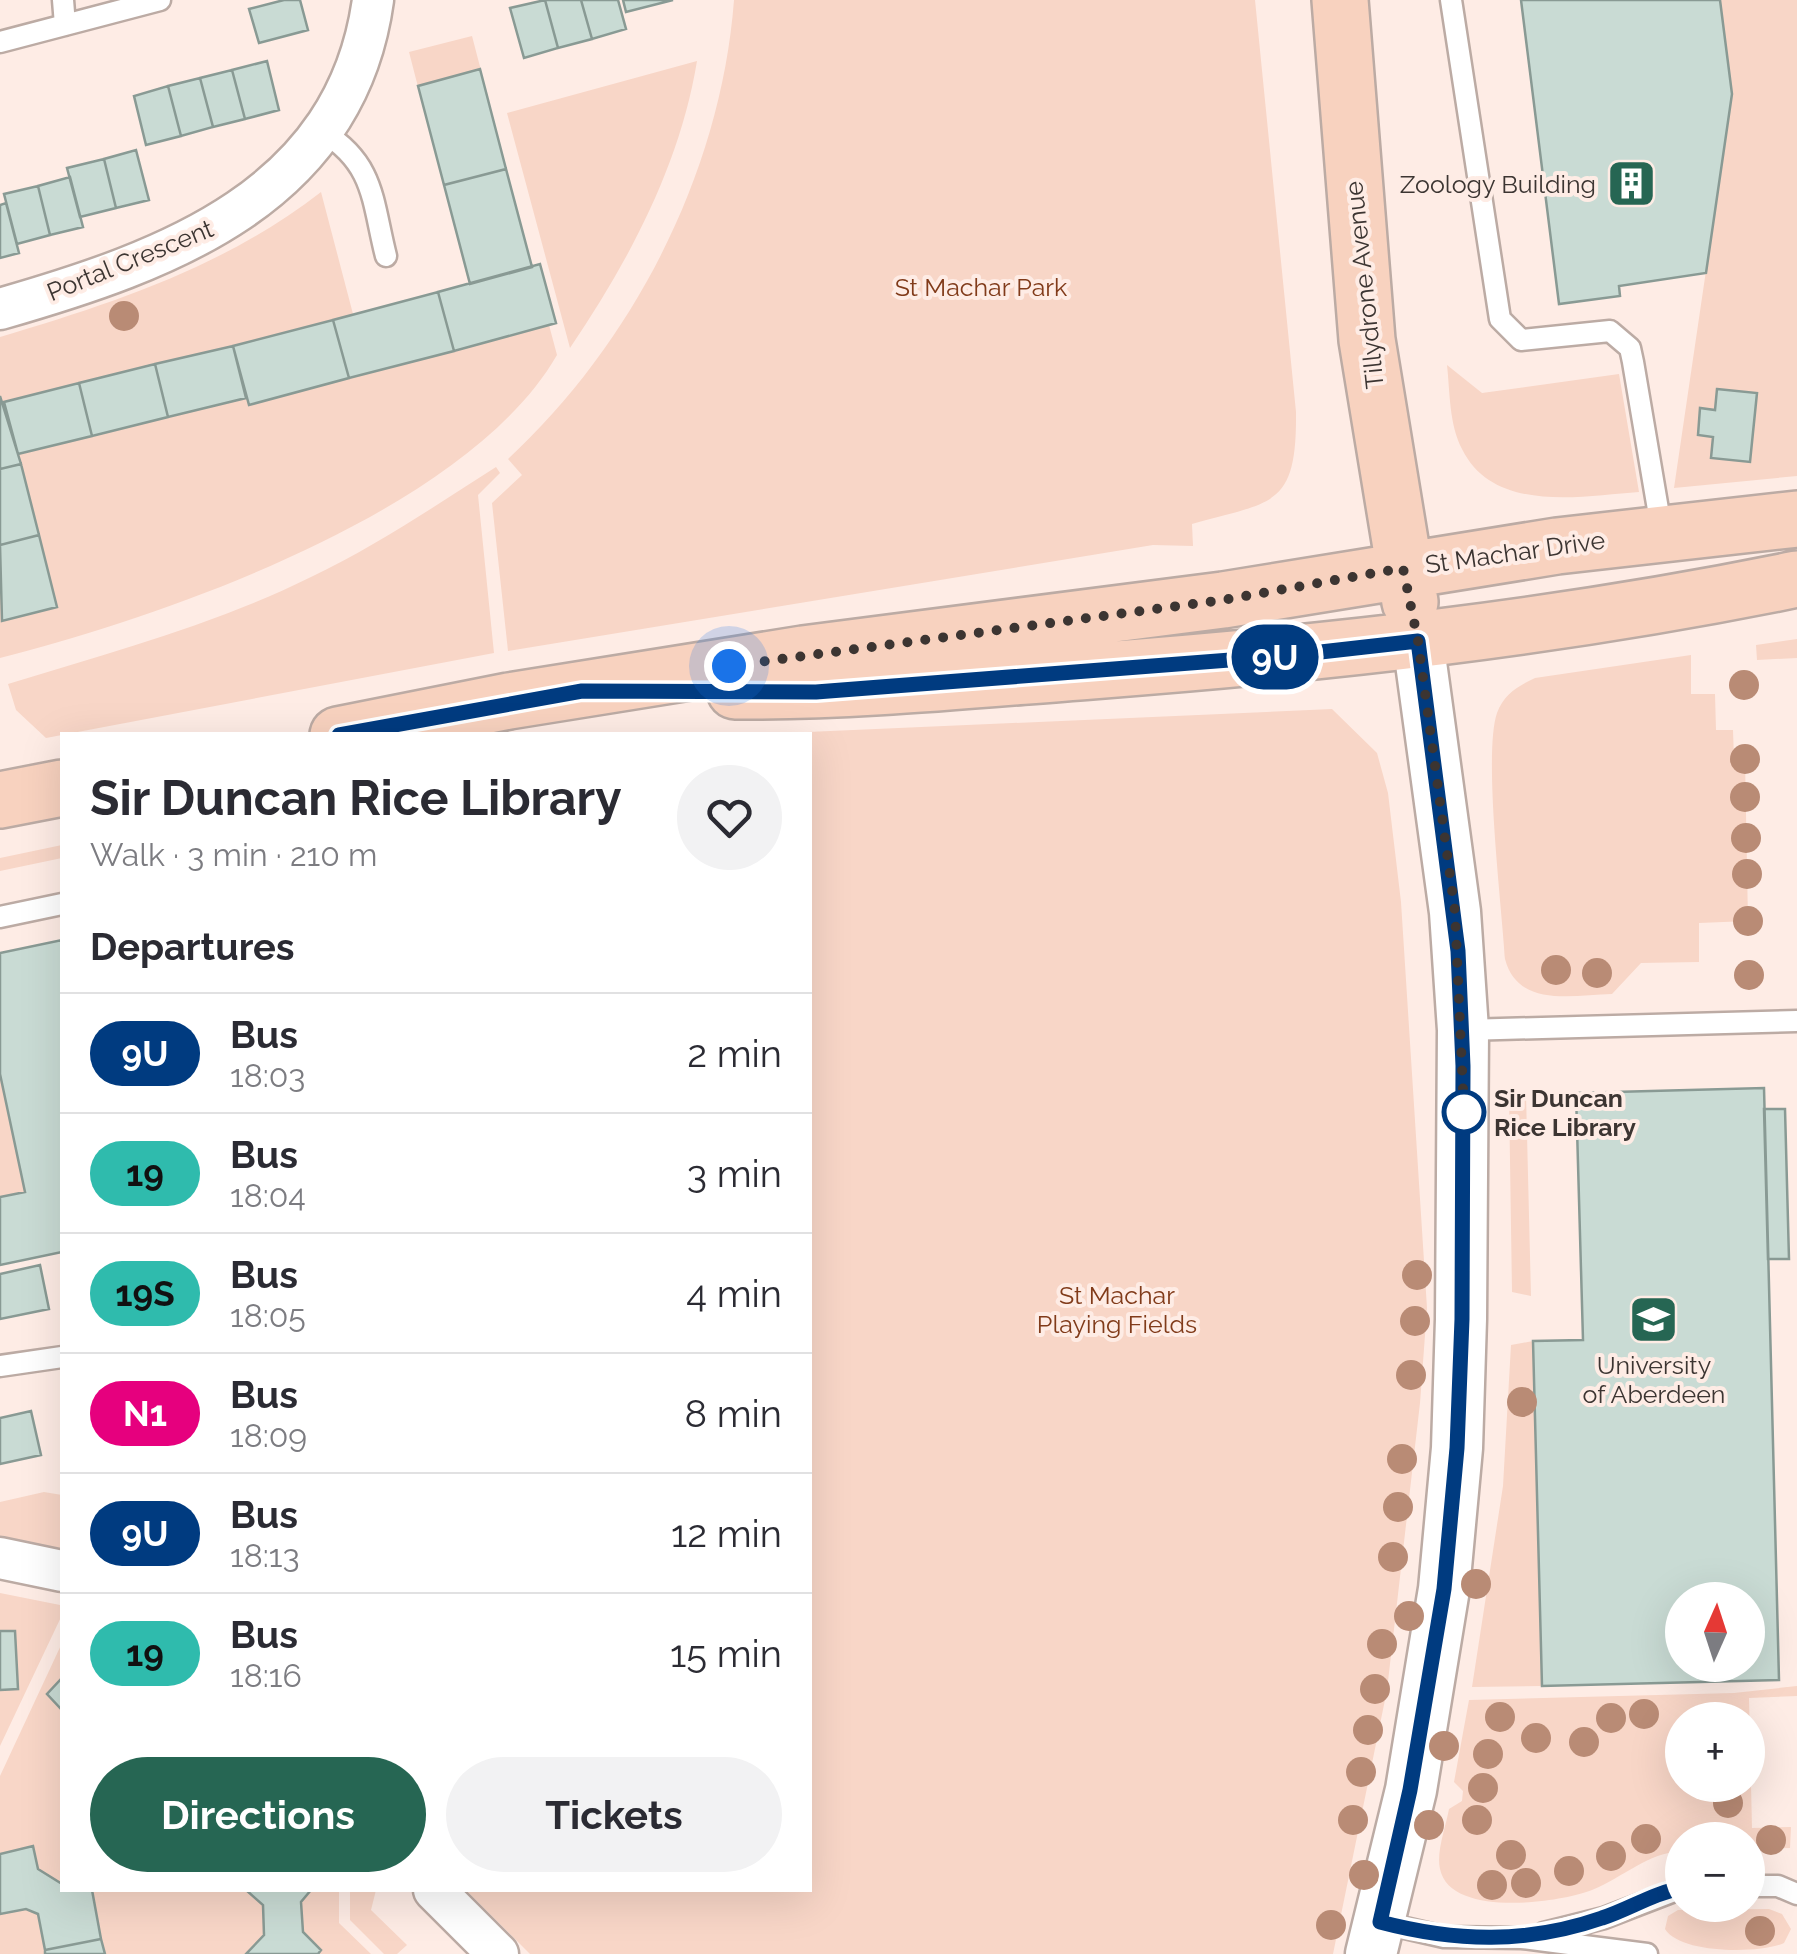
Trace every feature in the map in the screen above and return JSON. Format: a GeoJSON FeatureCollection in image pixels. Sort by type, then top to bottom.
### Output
{"type":"FeatureCollection","features":[{"type":"Feature","properties":{"kind":"main road","name":"Tillydrone Avenue"},"geometry":{"type":"LineString","coordinates":[[1340,0],[1366,340],[1418,641]]}},
{"type":"Feature","properties":{"kind":"main road","name":"St Machar Drive"},"geometry":{"type":"LineString","coordinates":[[372,732],[802,654],[1223,600],[1403,568],[1797,519]]}},
{"type":"Feature","properties":{"kind":"main road","name":"St Machar Drive"},"geometry":{"type":"LineString","coordinates":[[582,691],[816,692],[1294,655],[1657,608],[1797,579]]}},
{"type":"Feature","properties":{"kind":"main road"},"geometry":{"type":"LineString","coordinates":[[0,800],[60,788]]}},
{"type":"Feature","properties":{"kind":"street","name":"Portal Crescent"},"geometry":{"type":"LineString","coordinates":[[0,309],[61,292],[200,236],[252,206],[290,172],[323,132],[352,80],[368,32],[372,0]]}},
{"type":"Feature","properties":{"kind":"street"},"geometry":{"type":"LineString","coordinates":[[1376,1938],[1428,1695],[1453,1500],[1462,1319],[1463,1030],[1453,892],[1418,641]]}},
{"type":"Feature","properties":{"kind":"street"},"geometry":{"type":"LineString","coordinates":[[0,1558],[60,1571]]}},
{"type":"Feature","properties":{"kind":"street"},"geometry":{"type":"LineString","coordinates":[[436,1892],[498,1954]]}},
{"type":"Feature","properties":{"kind":"lane"},"geometry":{"type":"LineString","coordinates":[[62,0],[65,25]]}},
{"type":"Feature","properties":{"kind":"lane"},"geometry":{"type":"LineString","coordinates":[[0,42],[160,0]]}},
{"type":"Feature","properties":{"kind":"lane"},"geometry":{"type":"LineString","coordinates":[[1450,0],[1500,319],[1520,340],[1610,331],[1622,337],[1633,362],[1662,534]]}},
{"type":"Feature","properties":{"kind":"lane"},"geometry":{"type":"LineString","coordinates":[[323,132],[350,148],[366,173],[386,256]]}},
{"type":"Feature","properties":{"kind":"lane"},"geometry":{"type":"LineString","coordinates":[[0,917],[60,904]]}},
{"type":"Feature","properties":{"kind":"lane"},"geometry":{"type":"LineString","coordinates":[[1463,1030],[1797,1021]]}},
{"type":"Feature","properties":{"kind":"lane"},"geometry":{"type":"LineString","coordinates":[[0,1366],[60,1357]]}},
{"type":"Feature","properties":{"kind":"lane"},"geometry":{"type":"LineString","coordinates":[[1765,1886],[1778,1886],[1797,1894]]}},
{"type":"Feature","properties":{"kind":"lane"},"geometry":{"type":"LineString","coordinates":[[1522,1938],[1604,1918],[1665,1895]]}},
{"type":"Feature","properties":{"kind":"lane"},"geometry":{"type":"LineString","coordinates":[[1376,1938],[1522,1938],[1647,1954]]}},
{"type":"Feature","properties":{"kind":"green space","name":"St Machar Park"},"geometry":{"type":"Polygon","coordinates":[[[734,0],[1255,0],[1296,412],[1292,467],[1285,484],[1261,504],[1192,524],[1193,546],[1153,545],[508,651],[492,503],[522,475],[508,459],[595,362],[663,250],[690,190],[711,128],[726,64],[734,0]]]}},
{"type":"Feature","properties":{"kind":"green space"},"geometry":{"type":"Polygon","coordinates":[[[1720,0],[1797,0],[1797,476],[1674,488],[1732,94],[1720,0]]]}},
{"type":"Feature","properties":{"kind":"green space"},"geometry":{"type":"Polygon","coordinates":[[[472,36],[532,266],[540,264],[556,323],[549,325],[557,355],[514,411],[456,462],[386,508],[308,549],[226,584],[145,614],[0,658],[0,337],[168,280],[247,241],[321,192],[353,314],[469,284],[409,52],[472,36]]]}},
{"type":"Feature","properties":{"kind":"green space"},"geometry":{"type":"Polygon","coordinates":[[[697,61],[665,175],[632,246],[570,348],[507,113],[697,61]]]}},
{"type":"Feature","properties":{"kind":"green space"},"geometry":{"type":"Polygon","coordinates":[[[1447,365],[1482,393],[1619,374],[1639,492],[1541,496],[1495,484],[1476,470],[1462,449],[1451,408],[1447,365]]]}},
{"type":"Feature","properties":{"kind":"green space"},"geometry":{"type":"Polygon","coordinates":[[[496,467],[500,473],[478,495],[494,653],[78,732],[60,732],[60,735],[46,738],[16,710],[8,684],[237,609],[311,577],[405,525],[496,467]]]}},
{"type":"Feature","properties":{"kind":"green space"},"geometry":{"type":"Polygon","coordinates":[[[1797,639],[1797,658],[1757,660],[1756,645],[1797,639]]]}},
{"type":"Feature","properties":{"kind":"green space"},"geometry":{"type":"Polygon","coordinates":[[[1691,655],[1691,694],[1715,694],[1716,730],[1733,730],[1734,759],[1745,759],[1748,921],[1699,923],[1699,962],[1641,963],[1612,994],[1564,996],[1534,992],[1512,975],[1505,959],[1492,761],[1493,733],[1500,706],[1512,691],[1535,678],[1691,655]]]}},
{"type":"Feature","properties":{"kind":"green space","name":"St Machar Playing Fields"},"geometry":{"type":"Polygon","coordinates":[[[1332,709],[1377,753],[1388,793],[1401,902],[1427,1308],[1387,1690],[1333,1954],[530,1954],[468,1892],[812,1892],[812,732],[808,732],[1332,709]]]}},
{"type":"Feature","properties":{"kind":"green space"},"geometry":{"type":"Polygon","coordinates":[[[60,845],[60,858],[0,871],[0,858],[60,845]]]}},
{"type":"Feature","properties":{"kind":"green space"},"geometry":{"type":"Polygon","coordinates":[[[0,1074],[25,1192],[0,1197],[0,1074]]]}},
{"type":"Feature","properties":{"kind":"green space"},"geometry":{"type":"Polygon","coordinates":[[[1526,1094],[1531,1296],[1512,1292],[1509,1095],[1526,1094]]]}},
{"type":"Feature","properties":{"kind":"green space"},"geometry":{"type":"Polygon","coordinates":[[[1533,1341],[1542,1686],[1472,1687],[1503,1486],[1511,1345],[1533,1341]]]}},
{"type":"Feature","properties":{"kind":"green space"},"geometry":{"type":"Polygon","coordinates":[[[44,1492],[60,1495],[60,1552],[0,1539],[0,1502],[44,1492]]]}},
{"type":"Feature","properties":{"kind":"green space"},"geometry":{"type":"Polygon","coordinates":[[[0,1593],[60,1605],[60,1619],[0,1746],[0,1593]]]}},
{"type":"Feature","properties":{"kind":"green space"},"geometry":{"type":"Polygon","coordinates":[[[60,1647],[60,1892],[339,1892],[339,1923],[371,1954],[0,1954],[0,1776],[60,1647]]]}},
{"type":"Feature","properties":{"kind":"green space"},"geometry":{"type":"Polygon","coordinates":[[[1797,1686],[1797,1696],[1749,1698],[1749,1702],[1665,1702],[1665,1802],[1751,1802],[1752,1822],[1665,1822],[1665,1854],[1592,1890],[1532,1902],[1484,1901],[1463,1895],[1448,1885],[1440,1869],[1439,1855],[1449,1809],[1462,1801],[1463,1791],[1454,1782],[1469,1700],[1734,1693],[1797,1686]]]}},
{"type":"Feature","properties":{"kind":"green space"},"geometry":{"type":"Polygon","coordinates":[[[1791,1827],[1790,1848],[1765,1849],[1765,1828],[1791,1827]]]}},
{"type":"Feature","properties":{"kind":"green space"},"geometry":{"type":"Polygon","coordinates":[[[350,1892],[376,1892],[371,1910],[407,1945],[397,1954],[384,1954],[350,1920],[350,1892]]]}},
{"type":"Feature","properties":{"kind":"green space"},"geometry":{"type":"Polygon","coordinates":[[[1765,1909],[1782,1914],[1791,1929],[1784,1943],[1721,1950],[1687,1943],[1665,1929],[1667,1922],[1765,1922],[1765,1909]]]}},
{"type":"Feature","properties":{"kind":"building"},"geometry":{"type":"Polygon","coordinates":[[[300,0],[308,30],[259,43],[249,9],[300,0]]]}},
{"type":"Feature","properties":{"kind":"building"},"geometry":{"type":"Polygon","coordinates":[[[545,0],[558,48],[524,58],[510,8],[545,0]]]}},
{"type":"Feature","properties":{"kind":"building"},"geometry":{"type":"Polygon","coordinates":[[[545,0],[581,0],[592,39],[558,48],[545,0]]]}},
{"type":"Feature","properties":{"kind":"building"},"geometry":{"type":"Polygon","coordinates":[[[581,0],[618,0],[626,29],[592,39],[581,0]]]}},
{"type":"Feature","properties":{"kind":"building"},"geometry":{"type":"Polygon","coordinates":[[[623,0],[673,0],[626,12],[623,0]]]}},
{"type":"Feature","properties":{"kind":"building","name":"Zoology Building"},"geometry":{"type":"Polygon","coordinates":[[[1521,0],[1720,0],[1732,94],[1706,273],[1619,286],[1620,296],[1559,304],[1521,0]]]}},
{"type":"Feature","properties":{"kind":"building"},"geometry":{"type":"Polygon","coordinates":[[[267,61],[279,110],[245,119],[232,70],[267,61]]]}},
{"type":"Feature","properties":{"kind":"building"},"geometry":{"type":"Polygon","coordinates":[[[480,69],[506,169],[444,185],[418,86],[480,69]]]}},
{"type":"Feature","properties":{"kind":"building"},"geometry":{"type":"Polygon","coordinates":[[[232,70],[245,119],[213,127],[200,78],[232,70]]]}},
{"type":"Feature","properties":{"kind":"building"},"geometry":{"type":"Polygon","coordinates":[[[200,78],[213,127],[181,136],[168,86],[200,78]]]}},
{"type":"Feature","properties":{"kind":"building"},"geometry":{"type":"Polygon","coordinates":[[[168,86],[181,136],[146,145],[134,96],[168,86]]]}},
{"type":"Feature","properties":{"kind":"building"},"geometry":{"type":"Polygon","coordinates":[[[136,150],[149,200],[116,208],[104,159],[136,150]]]}},
{"type":"Feature","properties":{"kind":"building"},"geometry":{"type":"Polygon","coordinates":[[[104,159],[116,208],[80,217],[67,168],[104,159]]]}},
{"type":"Feature","properties":{"kind":"building"},"geometry":{"type":"Polygon","coordinates":[[[506,169],[532,267],[470,284],[444,185],[506,169]]]}},
{"type":"Feature","properties":{"kind":"building"},"geometry":{"type":"Polygon","coordinates":[[[70,177],[83,227],[50,235],[38,186],[70,177]]]}},
{"type":"Feature","properties":{"kind":"building"},"geometry":{"type":"Polygon","coordinates":[[[38,186],[50,235],[17,244],[4,194],[38,186]]]}},
{"type":"Feature","properties":{"kind":"building"},"geometry":{"type":"Polygon","coordinates":[[[6,203],[19,253],[0,258],[0,205],[6,203]]]}},
{"type":"Feature","properties":{"kind":"building"},"geometry":{"type":"Polygon","coordinates":[[[540,264],[556,323],[454,351],[438,292],[540,264]]]}},
{"type":"Feature","properties":{"kind":"building"},"geometry":{"type":"Polygon","coordinates":[[[438,292],[454,351],[349,378],[333,320],[438,292]]]}},
{"type":"Feature","properties":{"kind":"building"},"geometry":{"type":"Polygon","coordinates":[[[333,320],[349,378],[249,405],[233,346],[333,320]]]}},
{"type":"Feature","properties":{"kind":"building"},"geometry":{"type":"Polygon","coordinates":[[[233,346],[246,398],[168,417],[155,364],[233,346]]]}},
{"type":"Feature","properties":{"kind":"building"},"geometry":{"type":"Polygon","coordinates":[[[155,364],[168,417],[92,436],[79,383],[155,364]]]}},
{"type":"Feature","properties":{"kind":"building"},"geometry":{"type":"Polygon","coordinates":[[[79,383],[92,436],[18,454],[4,402],[79,383]]]}},
{"type":"Feature","properties":{"kind":"building"},"geometry":{"type":"Polygon","coordinates":[[[1717,389],[1757,393],[1750,462],[1711,458],[1713,437],[1698,435],[1700,408],[1715,410],[1717,389]]]}},
{"type":"Feature","properties":{"kind":"building"},"geometry":{"type":"Polygon","coordinates":[[[0,396],[21,464],[0,469],[0,396]]]}},
{"type":"Feature","properties":{"kind":"building"},"geometry":{"type":"Polygon","coordinates":[[[21,464],[39,535],[0,545],[0,469],[21,464]]]}},
{"type":"Feature","properties":{"kind":"building"},"geometry":{"type":"Polygon","coordinates":[[[39,535],[57,607],[2,621],[0,545],[39,535]]]}},
{"type":"Feature","properties":{"kind":"building"},"geometry":{"type":"Polygon","coordinates":[[[60,940],[60,1252],[0,1265],[0,1197],[25,1192],[0,1074],[0,953],[60,940]]]}},
{"type":"Feature","properties":{"kind":"building","name":"Sir Duncan Rice Library"},"geometry":{"type":"Polygon","coordinates":[[[1764,1088],[1779,1680],[1765,1680],[1765,1582],[1665,1582],[1665,1682],[1700,1682],[1542,1686],[1533,1341],[1583,1340],[1576,1093],[1764,1088]]]}},
{"type":"Feature","properties":{"kind":"building"},"geometry":{"type":"Polygon","coordinates":[[[1764,1109],[1785,1109],[1789,1259],[1768,1259],[1764,1109]]]}},
{"type":"Feature","properties":{"kind":"building"},"geometry":{"type":"Polygon","coordinates":[[[40,1265],[49,1309],[0,1319],[0,1274],[40,1265]]]}},
{"type":"Feature","properties":{"kind":"building"},"geometry":{"type":"Polygon","coordinates":[[[31,1411],[41,1455],[0,1464],[0,1418],[31,1411]]]}},
{"type":"Feature","properties":{"kind":"building"},"geometry":{"type":"Polygon","coordinates":[[[0,1631],[15,1631],[18,1689],[0,1690],[0,1631]]]}},
{"type":"Feature","properties":{"kind":"building"},"geometry":{"type":"Polygon","coordinates":[[[60,1680],[60,1708],[47,1694],[60,1680]]]}},
{"type":"Feature","properties":{"kind":"building"},"geometry":{"type":"Polygon","coordinates":[[[33,1846],[38,1869],[60,1883],[60,1892],[92,1892],[101,1939],[45,1950],[38,1914],[26,1909],[0,1914],[0,1854],[33,1846]]]}},
{"type":"Feature","properties":{"kind":"building"},"geometry":{"type":"Polygon","coordinates":[[[248,1892],[309,1892],[301,1902],[303,1932],[321,1950],[318,1954],[246,1954],[264,1935],[263,1905],[248,1892]]]}},
{"type":"Feature","properties":{"kind":"building"},"geometry":{"type":"Polygon","coordinates":[[[101,1939],[105,1954],[45,1954],[45,1950],[101,1939]]]}},
{"type":"Feature","properties":{"kind":"bus line","name":"9U"},"geometry":{"type":"LineString","coordinates":[[354,732],[508,701],[582,691],[816,692],[1294,655],[1418,641],[1446,834],[1458,951],[1463,1030],[1462,1319],[1457,1448],[1444,1589],[1410,1790],[1380,1922],[1444,1937],[1522,1938],[1604,1918],[1665,1892]]}},
{"type":"Feature","properties":{"kind":"place","name":"Zoology Building"},"geometry":{"type":"Point","coordinates":[1631,184]}},
{"type":"Feature","properties":{"kind":"place","name":"Sir Duncan Rice Library"},"geometry":{"type":"Point","coordinates":[1464,1112]}},
{"type":"Feature","properties":{"kind":"place","name":"University of Aberdeen"},"geometry":{"type":"Point","coordinates":[1654,1319]}},
{"type":"Feature","properties":{"kind":"route"},"geometry":{"type":"LineString","coordinates":[[729,666],[1223,600],[1403,568],[1418,641],[1455,912],[1464,1112]]}}]}
